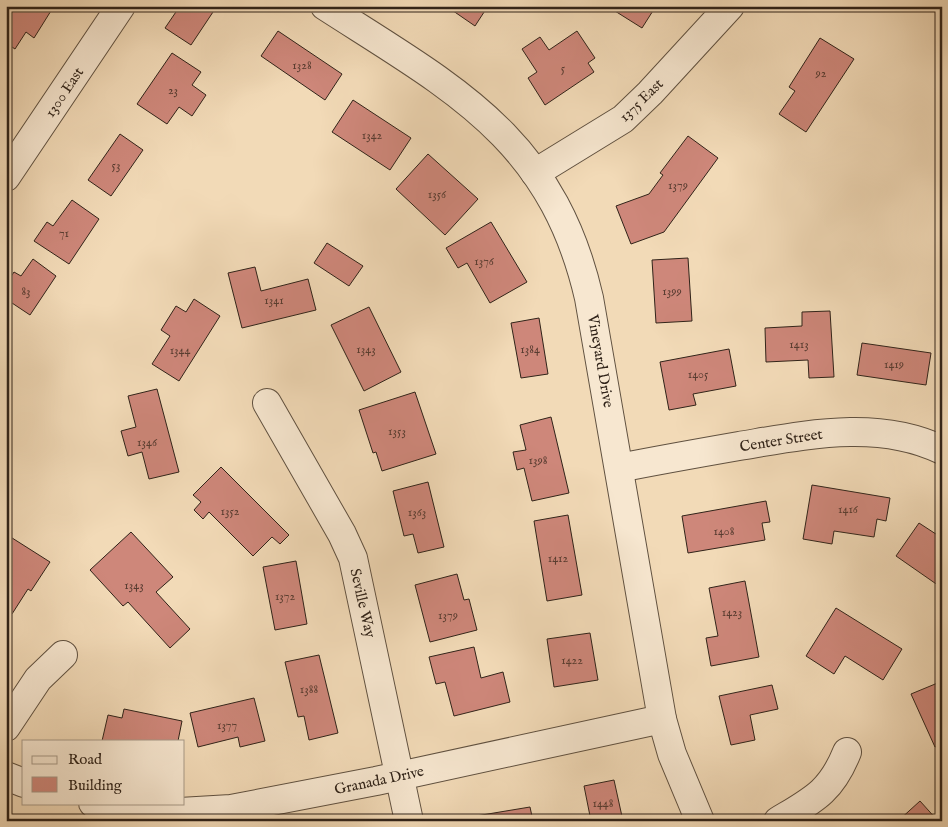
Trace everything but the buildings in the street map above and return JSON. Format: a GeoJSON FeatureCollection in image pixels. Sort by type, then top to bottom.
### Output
{"type":"FeatureCollection","features":[{"type":"Feature","properties":{"kind":"street","name":"1300 East"},"geometry":{"type":"LineString","coordinates":[[6,177],[121,6]]}},
{"type":"Feature","properties":{"kind":"street","name":"Vineyard Drive"},"geometry":{"type":"LineString","coordinates":[[325,6],[469,101],[515,145],[555,202],[570,234],[585,277],[662,719],[672,754],[700,821]]}},
{"type":"Feature","properties":{"kind":"street","name":"1375 East"},"geometry":{"type":"LineString","coordinates":[[535,173],[623,119],[650,93],[730,6]]}},
{"type":"Feature","properties":{"kind":"street","name":"Seville Way"},"geometry":{"type":"LineString","coordinates":[[267,403],[342,534],[353,558],[409,821]]}},
{"type":"Feature","properties":{"kind":"street","name":"Center Street"},"geometry":{"type":"LineString","coordinates":[[619,468],[802,436],[841,432],[878,433],[919,442],[942,450]]}},
{"type":"Feature","properties":{"kind":"street"},"geometry":{"type":"LineString","coordinates":[[6,727],[38,679],[64,655]]}},
{"type":"Feature","properties":{"kind":"street","name":"Granada Drive"},"geometry":{"type":"LineString","coordinates":[[96,804],[128,815],[231,809],[399,776],[662,719]]}},
{"type":"Feature","properties":{"kind":"street"},"geometry":{"type":"LineString","coordinates":[[778,821],[818,797],[841,768],[848,752]]}},
{"type":"Feature","properties":{"kind":"street"},"geometry":{"type":"LineString","coordinates":[[6,776],[22,782]]}}]}
